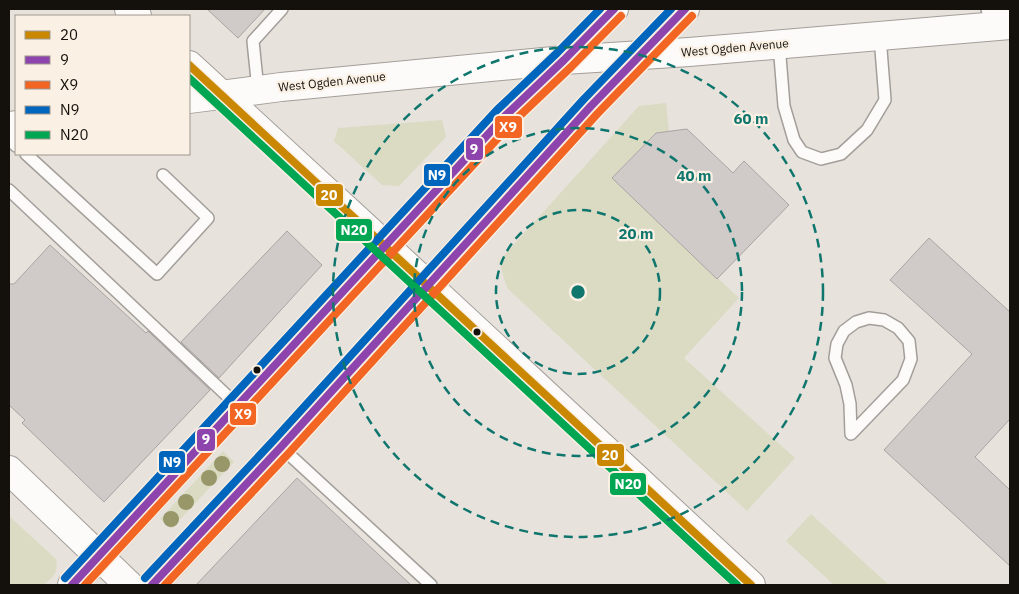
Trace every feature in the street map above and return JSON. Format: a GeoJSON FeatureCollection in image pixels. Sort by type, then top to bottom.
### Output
{"type":"FeatureCollection","features":[{"type":"Feature","properties":{"kind":"main road"},"geometry":{"type":"LineString","coordinates":[[72,585],[504,117],[614,9]]}},
{"type":"Feature","properties":{"kind":"main road"},"geometry":{"type":"LineString","coordinates":[[152,585],[639,56],[685,9]]}},
{"type":"Feature","properties":{"kind":"main road","name":"West Ogden Avenue"},"geometry":{"type":"LineString","coordinates":[[190,99],[301,85],[564,60],[639,56],[1010,25]]}},
{"type":"Feature","properties":{"kind":"main road"},"geometry":{"type":"LineString","coordinates":[[190,66],[751,585]]}},
{"type":"Feature","properties":{"kind":"main road"},"geometry":{"type":"LineString","coordinates":[[9,470],[129,585]]}},
{"type":"Feature","properties":{"kind":"street"},"geometry":{"type":"LineString","coordinates":[[992,9],[1010,25]]}},
{"type":"Feature","properties":{"kind":"lane"},"geometry":{"type":"LineString","coordinates":[[258,90],[253,41],[282,9]]}},
{"type":"Feature","properties":{"kind":"lane"},"geometry":{"type":"LineString","coordinates":[[779,44],[784,106],[794,140],[802,152],[821,159],[840,154],[867,130],[885,100],[880,37]]}},
{"type":"Feature","properties":{"kind":"lane"},"geometry":{"type":"LineString","coordinates":[[27,155],[158,274],[208,218],[163,175]]}},
{"type":"Feature","properties":{"kind":"lane"},"geometry":{"type":"LineString","coordinates":[[9,190],[238,406]]}},
{"type":"Feature","properties":{"kind":"lane"},"geometry":{"type":"LineString","coordinates":[[869,318],[884,320],[898,328],[909,341],[911,359],[903,380],[851,434],[850,404],[846,385],[835,358],[837,344],[844,331],[856,322],[869,318]]}},
{"type":"Feature","properties":{"kind":"lane"},"geometry":{"type":"LineString","coordinates":[[281,446],[432,585]]}},
{"type":"Feature","properties":{"kind":"green space"},"geometry":{"type":"Polygon","coordinates":[[[666,103],[669,131],[655,133],[612,178],[739,298],[684,358],[795,458],[747,511],[507,288],[499,261],[639,106],[666,103]]]}},
{"type":"Feature","properties":{"kind":"green space"},"geometry":{"type":"Polygon","coordinates":[[[442,120],[446,137],[399,186],[382,185],[334,141],[338,128],[442,120]]]}},
{"type":"Feature","properties":{"kind":"green space"},"geometry":{"type":"Polygon","coordinates":[[[223,451],[234,462],[171,529],[160,519],[223,451]]]}},
{"type":"Feature","properties":{"kind":"green space"},"geometry":{"type":"Polygon","coordinates":[[[811,514],[889,585],[834,585],[786,541],[811,514]]]}},
{"type":"Feature","properties":{"kind":"green space"},"geometry":{"type":"Polygon","coordinates":[[[9,516],[56,559],[56,571],[53,577],[44,585],[9,585],[9,516]]]}},
{"type":"Feature","properties":{"kind":"building"},"geometry":{"type":"Polygon","coordinates":[[[207,9],[265,9],[238,38],[207,9]]]}},
{"type":"Feature","properties":{"kind":"building"},"geometry":{"type":"Polygon","coordinates":[[[687,129],[733,173],[744,161],[789,205],[717,279],[612,178],[656,133],[687,129]]]}},
{"type":"Feature","properties":{"kind":"building"},"geometry":{"type":"Polygon","coordinates":[[[287,231],[322,265],[219,378],[181,342],[287,231]]]}},
{"type":"Feature","properties":{"kind":"building"},"geometry":{"type":"Polygon","coordinates":[[[929,238],[1010,312],[1010,419],[975,457],[1010,490],[1010,566],[884,450],[972,354],[890,280],[929,238]]]}},
{"type":"Feature","properties":{"kind":"building"},"geometry":{"type":"Polygon","coordinates":[[[50,245],[146,333],[148,331],[210,390],[104,502],[22,423],[25,420],[9,405],[9,284],[14,284],[50,245]]]}},
{"type":"Feature","properties":{"kind":"building"},"geometry":{"type":"Polygon","coordinates":[[[297,478],[411,585],[196,585],[297,478]]]}},
{"type":"Feature","properties":{"kind":"transit line","name":"N9"},"geometry":{"type":"LineString","coordinates":[[65,578],[497,110],[600,9]]}},
{"type":"Feature","properties":{"kind":"transit line","name":"9"},"geometry":{"type":"LineString","coordinates":[[72,585],[504,117],[614,9]]}},
{"type":"Feature","properties":{"kind":"transit line","name":"N9"},"geometry":{"type":"LineString","coordinates":[[145,578],[274,440],[584,99],[671,9]]}},
{"type":"Feature","properties":{"kind":"transit line","name":"9"},"geometry":{"type":"LineString","coordinates":[[152,585],[281,447],[591,106],[685,9]]}},
{"type":"Feature","properties":{"kind":"transit line","name":"X9"},"geometry":{"type":"LineString","coordinates":[[85,585],[511,124],[621,16]]}},
{"type":"Feature","properties":{"kind":"transit line","name":"X9"},"geometry":{"type":"LineString","coordinates":[[165,585],[288,454],[598,113],[692,16]]}},
{"type":"Feature","properties":{"kind":"transit line","name":"20"},"geometry":{"type":"LineString","coordinates":[[190,66],[751,585]]}},
{"type":"Feature","properties":{"kind":"transit line","name":"N20"},"geometry":{"type":"LineString","coordinates":[[190,79],[737,585]]}}]}
